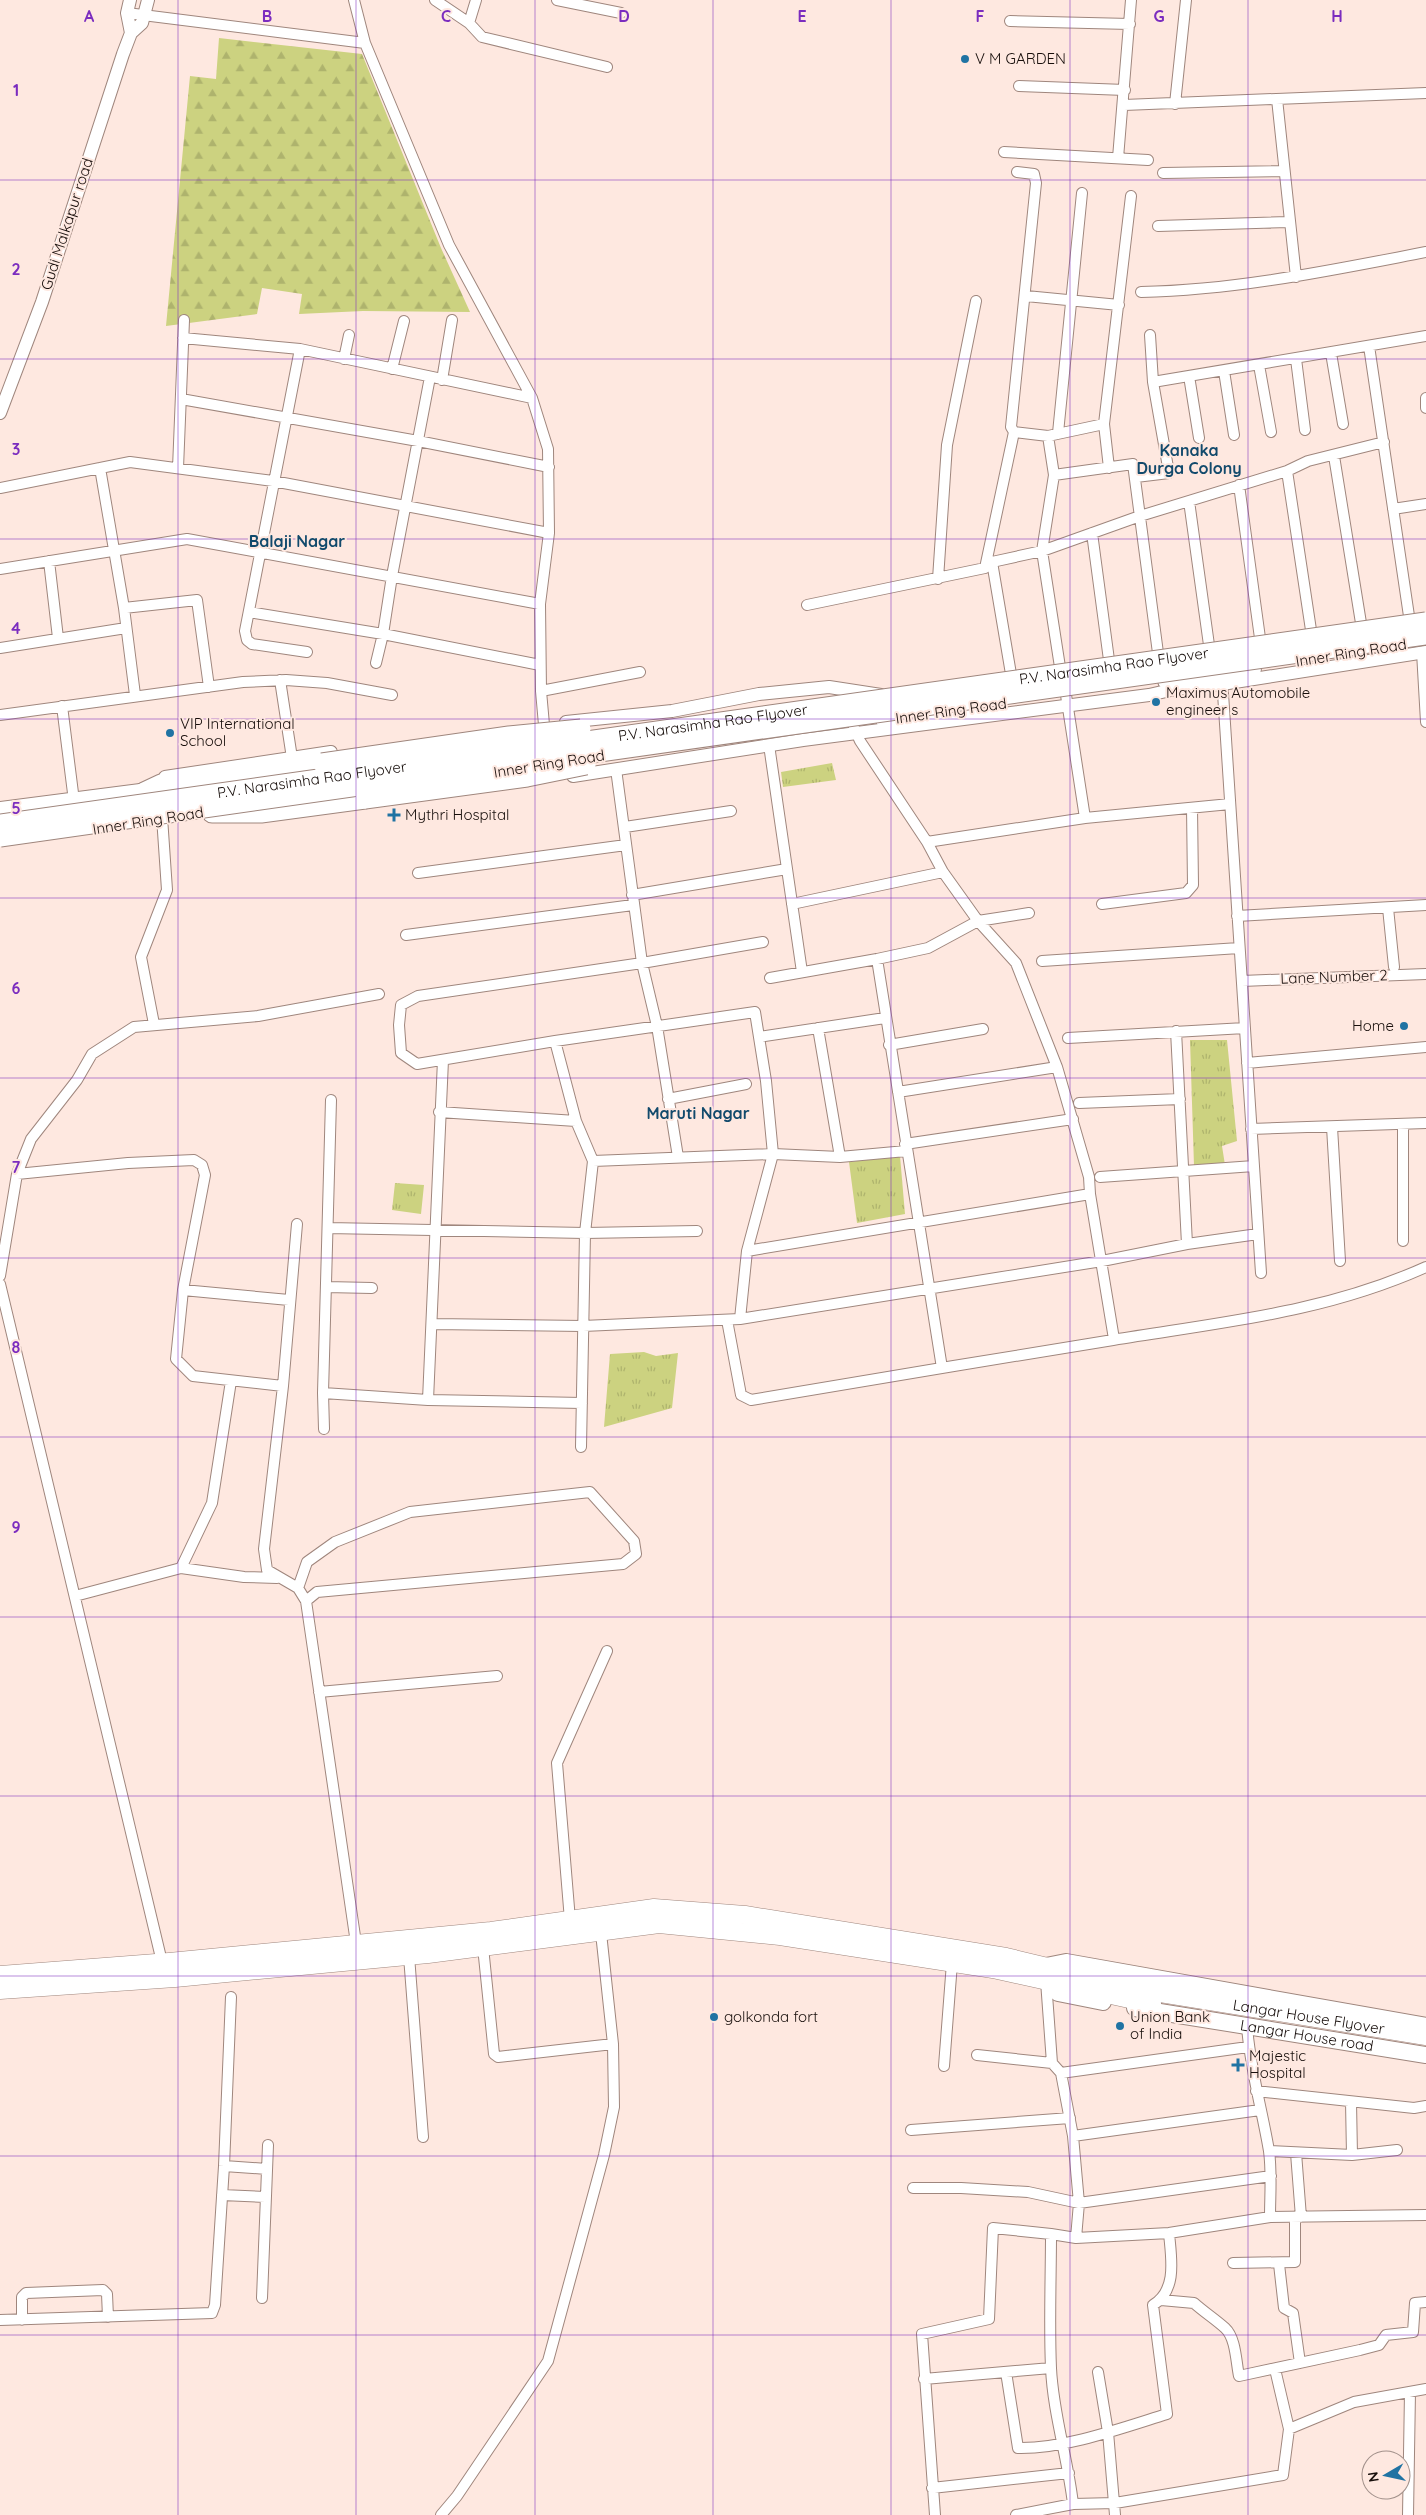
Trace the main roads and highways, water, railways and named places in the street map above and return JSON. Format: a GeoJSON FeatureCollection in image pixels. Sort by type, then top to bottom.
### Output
{"type":"FeatureCollection","features":[{"type":"Feature","properties":{"kind":"highway","name":"P.V. Narasimha Rao Flyover"},"geometry":{"type":"LineString","coordinates":[[0,838],[792,718],[1417,619]]}},
{"type":"Feature","properties":{"kind":"highway","name":"P.V. Narasimha Rao Flyover"},"geometry":{"type":"LineString","coordinates":[[0,824],[792,718],[1425,645]]}},
{"type":"Feature","properties":{"kind":"highway"},"geometry":{"type":"LineString","coordinates":[[140,793],[160,784],[180,784],[526,734],[792,718]]}},
{"type":"Feature","properties":{"kind":"highway"},"geometry":{"type":"LineString","coordinates":[[196,812],[261,813],[534,776],[792,718]]}},
{"type":"Feature","properties":{"kind":"highway"},"geometry":{"type":"LineString","coordinates":[[0,1975],[492,1931],[654,1908],[745,1915],[1046,1973]]}},
{"type":"Feature","properties":{"kind":"highway"},"geometry":{"type":"LineString","coordinates":[[0,1990],[175,1978],[409,1956],[601,1933],[659,1924],[780,1936],[952,1964],[1046,1973]]}},
{"type":"Feature","properties":{"kind":"highway","name":"Langar House Flyover"},"geometry":{"type":"LineString","coordinates":[[1046,1973],[1148,1997],[1426,2048]]}},
{"type":"Feature","properties":{"kind":"highway","name":"Langar House Flyover"},"geometry":{"type":"LineString","coordinates":[[1148,1997],[1426,2036]]}},
{"type":"Feature","properties":{"kind":"main road","name":"Inner Ring Road"},"geometry":{"type":"LineString","coordinates":[[0,810],[140,793],[544,732],[882,695],[1311,630],[1361,623],[1417,619],[1426,614]]}},
{"type":"Feature","properties":{"kind":"main road","name":"Inner Ring Road"},"geometry":{"type":"LineString","coordinates":[[0,846],[162,817],[453,780],[768,730],[854,728],[1042,698],[1066,700],[1222,679],[1425,645]]}},
{"type":"Feature","properties":{"kind":"main road"},"geometry":{"type":"LineString","coordinates":[[1038,670],[1042,698]]}},
{"type":"Feature","properties":{"kind":"main road","name":"Langar House road"},"geometry":{"type":"LineString","coordinates":[[1426,2026],[1066,1962],[1046,1973],[1058,1993],[1426,2055]]}},
{"type":"Feature","properties":{"kind":"place","name":"V M GARDEN"},"geometry":{"type":"Point","coordinates":[965,59]}},
{"type":"Feature","properties":{"kind":"place","name":"Maximus Automobile engineer s"},"geometry":{"type":"Point","coordinates":[1156,702]}},
{"type":"Feature","properties":{"kind":"place","name":"VIP International School"},"geometry":{"type":"Point","coordinates":[170,733]}},
{"type":"Feature","properties":{"kind":"place","name":"Mythri Hospital"},"geometry":{"type":"Point","coordinates":[394,815]}},
{"type":"Feature","properties":{"kind":"place","name":"Home"},"geometry":{"type":"Point","coordinates":[1404,1026]}},
{"type":"Feature","properties":{"kind":"place","name":"golkonda fort"},"geometry":{"type":"Point","coordinates":[714,2017]}},
{"type":"Feature","properties":{"kind":"place","name":"Union Bank of India"},"geometry":{"type":"Point","coordinates":[1120,2026]}},
{"type":"Feature","properties":{"kind":"place","name":"Majestic Hospital"},"geometry":{"type":"Point","coordinates":[1238,2065]}},
{"type":"Feature","properties":{"kind":"district","name":"Kanaka Durga Colony"},"geometry":{"type":"Point","coordinates":[1189,459]}},
{"type":"Feature","properties":{"kind":"district","name":"Balaji Nagar"},"geometry":{"type":"Point","coordinates":[297,541]}},
{"type":"Feature","properties":{"kind":"district","name":"Maruti Nagar"},"geometry":{"type":"Point","coordinates":[698,1113]}}]}
